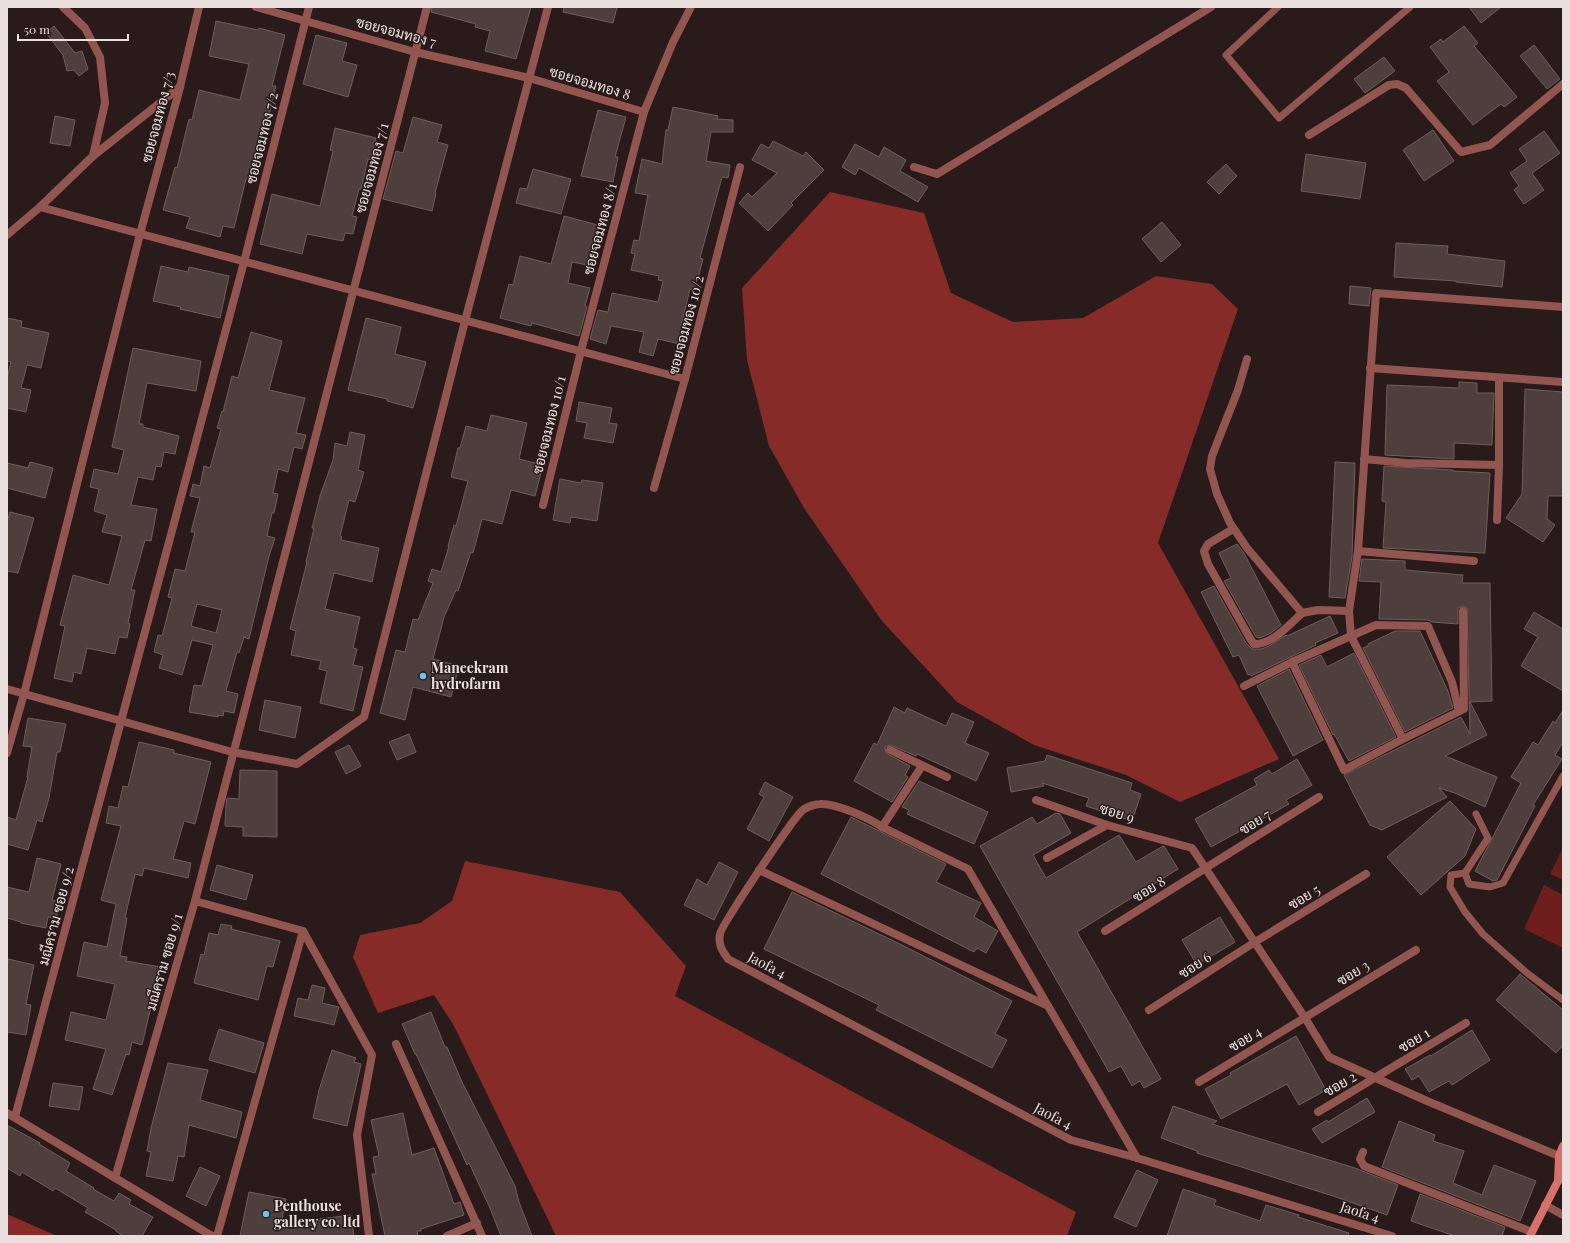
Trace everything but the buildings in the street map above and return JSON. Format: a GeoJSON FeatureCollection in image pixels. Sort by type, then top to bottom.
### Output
{"type":"FeatureCollection","features":[{"type":"Feature","properties":{"kind":"main road"},"geometry":{"type":"LineString","coordinates":[[1531,1234],[1560,1179],[1559,1156],[1563,1146]]}},
{"type":"Feature","properties":{"kind":"street"},"geometry":{"type":"LineString","coordinates":[[63,7],[85,28],[100,57],[105,103],[93,156]]}},
{"type":"Feature","properties":{"kind":"street","name":"ซอยจอมทอง 7/3"},"geometry":{"type":"LineString","coordinates":[[7,753],[24,694],[199,7]]}},
{"type":"Feature","properties":{"kind":"street","name":"ซอยจอมทอง 7"},"geometry":{"type":"LineString","coordinates":[[256,7],[415,52],[529,78]]}},
{"type":"Feature","properties":{"kind":"street","name":"ซอยจอมทอง 7/2"},"geometry":{"type":"LineString","coordinates":[[122,721],[244,262],[309,7]]}},
{"type":"Feature","properties":{"kind":"street","name":"ซอยจอมทอง 7/1"},"geometry":{"type":"LineString","coordinates":[[232,752],[427,7]]}},
{"type":"Feature","properties":{"kind":"street"},"geometry":{"type":"LineString","coordinates":[[7,689],[232,752],[297,764],[364,717],[465,321],[548,7]]}},
{"type":"Feature","properties":{"kind":"street","name":"ซอยจอมทอง 8/1"},"geometry":{"type":"LineString","coordinates":[[581,351],[644,112],[673,42],[691,7]]}},
{"type":"Feature","properties":{"kind":"street"},"geometry":{"type":"LineString","coordinates":[[914,167],[937,174],[1211,7]]}},
{"type":"Feature","properties":{"kind":"street","name":"ซอยจอมทอง 8"},"geometry":{"type":"LineString","coordinates":[[529,78],[644,112]]}},
{"type":"Feature","properties":{"kind":"street"},"geometry":{"type":"LineString","coordinates":[[1309,135],[1389,85],[1397,84],[1406,88],[1462,152],[1490,145],[1563,84]]}},
{"type":"Feature","properties":{"kind":"street"},"geometry":{"type":"LineString","coordinates":[[7,235],[40,207],[93,156],[180,86]]}},
{"type":"Feature","properties":{"kind":"street","name":"ซอยจอมทอง 10/2"},"geometry":{"type":"LineString","coordinates":[[654,488],[685,379],[740,167]]}},
{"type":"Feature","properties":{"kind":"street"},"geometry":{"type":"LineString","coordinates":[[40,207],[685,379]]}},
{"type":"Feature","properties":{"kind":"street"},"geometry":{"type":"LineString","coordinates":[[1402,739],[1351,636],[1349,611],[1358,551],[1376,293],[1563,307]]}},
{"type":"Feature","properties":{"kind":"street","name":"ซอยจอมทอง 10/1"},"geometry":{"type":"LineString","coordinates":[[543,505],[581,351]]}},
{"type":"Feature","properties":{"kind":"street"},"geometry":{"type":"LineString","coordinates":[[1247,359],[1238,390],[1212,456],[1210,469],[1217,494],[1233,529],[1247,548],[1302,613]]}},
{"type":"Feature","properties":{"kind":"street"},"geometry":{"type":"LineString","coordinates":[[1370,368],[1563,382]]}},
{"type":"Feature","properties":{"kind":"street"},"geometry":{"type":"LineString","coordinates":[[1497,520],[1499,465],[1499,378]]}},
{"type":"Feature","properties":{"kind":"street"},"geometry":{"type":"LineString","coordinates":[[1364,459],[1406,463],[1499,465]]}},
{"type":"Feature","properties":{"kind":"street"},"geometry":{"type":"LineString","coordinates":[[1233,529],[1208,544],[1204,551],[1208,564],[1254,644],[1259,644],[1280,634],[1302,613],[1318,610],[1349,611]]}},
{"type":"Feature","properties":{"kind":"street"},"geometry":{"type":"LineString","coordinates":[[1358,551],[1474,561]]}},
{"type":"Feature","properties":{"kind":"street"},"geometry":{"type":"LineString","coordinates":[[1292,662],[1344,770],[1402,739],[1464,709],[1463,611]]}},
{"type":"Feature","properties":{"kind":"street"},"geometry":{"type":"LineString","coordinates":[[1244,686],[1292,662],[1376,625],[1428,626],[1452,682],[1459,711]]}},
{"type":"Feature","properties":{"kind":"street","name":"มณีคราม ซอย 9/2"},"geometry":{"type":"LineString","coordinates":[[15,1118],[122,721]]}},
{"type":"Feature","properties":{"kind":"street"},"geometry":{"type":"LineString","coordinates":[[890,750],[947,777]]}},
{"type":"Feature","properties":{"kind":"street","name":"มณีคราม ซอย 9/1"},"geometry":{"type":"LineString","coordinates":[[115,1178],[195,901],[232,752]]}},
{"type":"Feature","properties":{"kind":"street"},"geometry":{"type":"LineString","coordinates":[[882,827],[922,766]]}},
{"type":"Feature","properties":{"kind":"street","name":"ซอย 7"},"geometry":{"type":"LineString","coordinates":[[1206,868],[1319,797]]}},
{"type":"Feature","properties":{"kind":"street","name":"ซอย 9"},"geometry":{"type":"LineString","coordinates":[[1036,800],[1107,825],[1192,848],[1206,868]]}},
{"type":"Feature","properties":{"kind":"street"},"geometry":{"type":"LineString","coordinates":[[1048,1006],[759,870],[802,810],[819,804],[837,807],[870,819],[882,827],[968,869],[1137,1158]]}},
{"type":"Feature","properties":{"kind":"street"},"geometry":{"type":"LineString","coordinates":[[1047,858],[1107,825]]}},
{"type":"Feature","properties":{"kind":"street"},"geometry":{"type":"LineString","coordinates":[[1206,868],[1329,1057],[1427,1101],[1559,1156]]}},
{"type":"Feature","properties":{"kind":"street","name":"ซอย 8"},"geometry":{"type":"LineString","coordinates":[[1105,931],[1206,868]]}},
{"type":"Feature","properties":{"kind":"street","name":"Jaofa 4"},"geometry":{"type":"LineString","coordinates":[[759,870],[720,932],[720,947],[728,959],[1071,1140],[1137,1158],[1392,1236]]}},
{"type":"Feature","properties":{"kind":"street","name":"ซอย 5"},"geometry":{"type":"LineString","coordinates":[[1255,942],[1366,874]]}},
{"type":"Feature","properties":{"kind":"street"},"geometry":{"type":"LineString","coordinates":[[195,901],[303,931],[372,1055],[357,1135],[369,1236]]}},
{"type":"Feature","properties":{"kind":"street"},"geometry":{"type":"LineString","coordinates":[[217,1236],[303,931]]}},
{"type":"Feature","properties":{"kind":"street","name":"ซอย 6"},"geometry":{"type":"LineString","coordinates":[[1149,1010],[1255,942]]}},
{"type":"Feature","properties":{"kind":"street","name":"ซอย 3"},"geometry":{"type":"LineString","coordinates":[[1305,1018],[1416,950]]}},
{"type":"Feature","properties":{"kind":"street","name":"ซอย 4"},"geometry":{"type":"LineString","coordinates":[[1199,1082],[1305,1018]]}},
{"type":"Feature","properties":{"kind":"street","name":"ซอย 1"},"geometry":{"type":"LineString","coordinates":[[1376,1078],[1466,1023]]}},
{"type":"Feature","properties":{"kind":"street"},"geometry":{"type":"LineString","coordinates":[[396,1044],[482,1236]]}},
{"type":"Feature","properties":{"kind":"street","name":"ซอย 2"},"geometry":{"type":"LineString","coordinates":[[1318,1112],[1376,1078]]}},
{"type":"Feature","properties":{"kind":"street"},"geometry":{"type":"LineString","coordinates":[[7,1113],[212,1236]]}},
{"type":"Feature","properties":{"kind":"street"},"geometry":{"type":"LineString","coordinates":[[1364,1152],[1360,1159],[1364,1166],[1531,1234]]}},
{"type":"Feature","properties":{"kind":"street"},"geometry":{"type":"LineString","coordinates":[[1545,1205],[1563,1215]]}},
{"type":"Feature","properties":{"kind":"street"},"geometry":{"type":"LineString","coordinates":[[446,1236],[477,1223]]}},
{"type":"Feature","properties":{"kind":"lane"},"geometry":{"type":"LineString","coordinates":[[1278,7],[1226,55],[1279,118],[1410,7]]}},
{"type":"Feature","properties":{"kind":"lane"},"geometry":{"type":"LineString","coordinates":[[1465,873],[1469,884],[1490,887],[1503,883],[1563,776]]}},
{"type":"Feature","properties":{"kind":"lane"},"geometry":{"type":"LineString","coordinates":[[1476,814],[1488,838],[1465,873],[1451,875],[1450,887],[1465,912],[1489,939],[1527,973],[1563,1000]]}},
{"type":"Feature","properties":{"kind":"shaded area"},"geometry":{"type":"Polygon","coordinates":[[[830,192],[924,213],[951,293],[1013,322],[1083,318],[1156,276],[1212,284],[1238,309],[1158,543],[1279,759],[1180,802],[1126,775],[1034,745],[957,702],[882,621],[804,508],[769,446],[747,360],[742,288],[830,192]]]}},
{"type":"Feature","properties":{"kind":"shaded area"},"geometry":{"type":"Polygon","coordinates":[[[1563,848],[1563,880],[1550,874],[1563,848]]]}},
{"type":"Feature","properties":{"kind":"shaded area"},"geometry":{"type":"Polygon","coordinates":[[[465,861],[620,892],[686,966],[675,996],[1076,1212],[1067,1236],[556,1236],[453,1024],[434,995],[378,1013],[353,957],[360,935],[420,923],[452,901],[465,861]]]}},
{"type":"Feature","properties":{"kind":"shaded area"},"geometry":{"type":"Polygon","coordinates":[[[1544,885],[1563,895],[1563,948],[1524,929],[1544,885]]]}},
{"type":"Feature","properties":{"kind":"shaded area"},"geometry":{"type":"Polygon","coordinates":[[[7,1214],[57,1236],[7,1236],[7,1214]]]}},
{"type":"Feature","properties":{"kind":"place","name":"Maneekram hydrofarm"},"geometry":{"type":"Point","coordinates":[423,676]}},
{"type":"Feature","properties":{"kind":"place","name":"Penthouse gallery co. ltd"},"geometry":{"type":"Point","coordinates":[266,1214]}}]}
